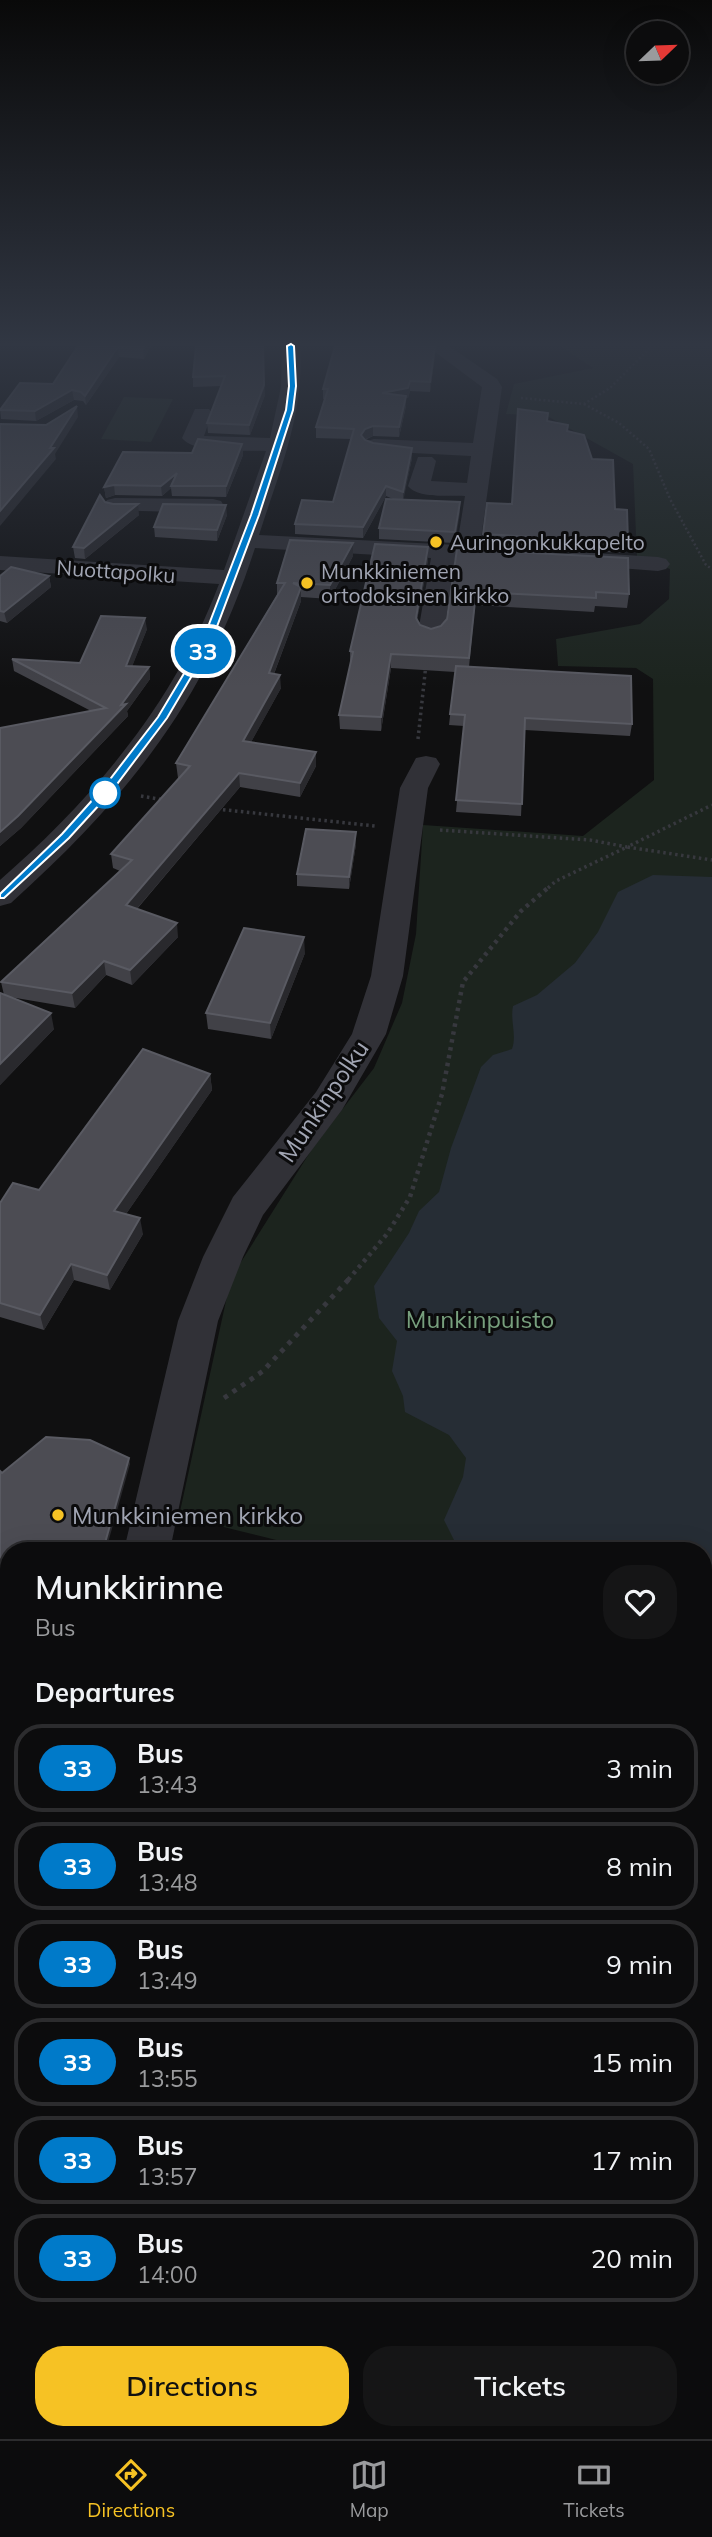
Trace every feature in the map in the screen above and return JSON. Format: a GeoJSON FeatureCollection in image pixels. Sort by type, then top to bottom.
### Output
{"type":"FeatureCollection","features":[{"type":"Feature","properties":{"kind":"street"},"geometry":{"type":"LineString","coordinates":[[0,896],[65,836],[108,790],[156,727],[190,675],[206,645],[274,460]]}},
{"type":"Feature","properties":{"kind":"street"},"geometry":{"type":"LineString","coordinates":[[417,460],[419,486],[476,490]]}},
{"type":"Feature","properties":{"kind":"street"},"geometry":{"type":"LineString","coordinates":[[431,632],[476,490],[481,460]]}},
{"type":"Feature","properties":{"kind":"street"},"geometry":{"type":"LineString","coordinates":[[115,505],[257,507]]}},
{"type":"Feature","properties":{"kind":"street"},"geometry":{"type":"LineString","coordinates":[[246,541],[527,556]]}},
{"type":"Feature","properties":{"kind":"street"},"geometry":{"type":"LineString","coordinates":[[553,558],[658,564]]}},
{"type":"Feature","properties":{"kind":"street","name":"Nuottapolku"},"geometry":{"type":"LineString","coordinates":[[0,563],[232,578]]}},
{"type":"Feature","properties":{"kind":"street","name":"Munkinpolku"},"geometry":{"type":"LineString","coordinates":[[149,1542],[198,1321],[223,1257],[247,1207],[329,1101],[369,1034],[387,976],[390,827],[426,764]]}},
{"type":"Feature","properties":{"kind":"path"},"geometry":{"type":"LineString","coordinates":[[654,460],[670,499],[706,565],[712,569]]}},
{"type":"Feature","properties":{"kind":"path"},"geometry":{"type":"LineString","coordinates":[[426,764],[417,733],[431,632]]}},
{"type":"Feature","properties":{"kind":"path"},"geometry":{"type":"LineString","coordinates":[[108,790],[165,800]]}},
{"type":"Feature","properties":{"kind":"path"},"geometry":{"type":"LineString","coordinates":[[177,1412],[210,1408],[263,1371],[325,1307],[387,1234],[410,1197],[425,1155],[442,1094],[463,982],[521,911],[556,881],[712,805]]}},
{"type":"Feature","properties":{"kind":"path"},"geometry":{"type":"LineString","coordinates":[[207,807],[248,814],[390,827],[590,840],[712,860]]}},
{"type":"Feature","properties":{"kind":"green space","name":"Munkinpuisto"},"geometry":{"type":"Polygon","coordinates":[[[626,460],[712,460],[712,1542],[285,1542],[179,1516],[231,1278],[312,1149],[374,1068],[402,1003],[416,934],[423,825],[583,836],[654,780],[653,679],[636,668],[558,666],[556,639],[640,624],[669,599],[670,569],[637,557],[633,464],[626,460]]]}},
{"type":"Feature","properties":{"kind":"shaded area"},"geometry":{"type":"Polygon","coordinates":[[[653,875],[712,877],[712,1542],[455,1542],[444,1520],[463,1477],[466,1458],[449,1435],[405,1412],[403,1396],[392,1371],[397,1341],[379,1318],[374,1286],[409,1233],[419,1211],[439,1192],[451,1148],[481,1067],[493,1055],[512,1049],[513,1006],[537,995],[575,963],[598,932],[618,892],[653,875]]]}},
{"type":"Feature","properties":{"kind":"building"},"geometry":{"type":"Polygon","coordinates":[[[0,460],[44,460],[0,511],[0,460]]]}},
{"type":"Feature","properties":{"kind":"building"},"geometry":{"type":"Polygon","coordinates":[[[119,460],[236,460],[226,486],[171,486],[177,473],[161,486],[104,487],[119,460]]]}},
{"type":"Feature","properties":{"kind":"building"},"geometry":{"type":"Polygon","coordinates":[[[345,460],[410,460],[403,492],[386,486],[363,527],[295,524],[302,500],[333,502],[345,460]]]}},
{"type":"Feature","properties":{"kind":"building"},"geometry":{"type":"Polygon","coordinates":[[[515,460],[613,460],[615,509],[627,510],[628,542],[483,534],[487,503],[512,504],[515,460]]]}},
{"type":"Feature","properties":{"kind":"building"},"geometry":{"type":"Polygon","coordinates":[[[100,495],[105,502],[113,504],[138,504],[84,548],[73,547],[100,495]]]}},
{"type":"Feature","properties":{"kind":"building"},"geometry":{"type":"Polygon","coordinates":[[[386,499],[460,502],[455,532],[379,528],[386,499]]]}},
{"type":"Feature","properties":{"kind":"building"},"geometry":{"type":"Polygon","coordinates":[[[163,504],[226,505],[217,530],[154,527],[163,504]]]}},
{"type":"Feature","properties":{"kind":"building"},"geometry":{"type":"Polygon","coordinates":[[[290,540],[353,543],[330,585],[293,583],[301,587],[269,673],[280,675],[243,741],[316,752],[300,783],[239,773],[126,905],[177,923],[130,970],[104,961],[72,993],[1,982],[132,860],[111,854],[190,766],[176,763],[285,583],[277,583],[290,540]]]}},
{"type":"Feature","properties":{"kind":"building"},"geometry":{"type":"Polygon","coordinates":[[[375,544],[428,547],[416,618],[420,625],[431,629],[441,626],[447,619],[457,549],[628,558],[629,594],[596,592],[596,598],[476,592],[469,658],[391,654],[381,717],[339,715],[353,652],[350,651],[375,544]]]}},
{"type":"Feature","properties":{"kind":"building"},"geometry":{"type":"Polygon","coordinates":[[[11,567],[49,576],[4,612],[0,611],[0,576],[11,567]]]}},
{"type":"Feature","properties":{"kind":"building"},"geometry":{"type":"Polygon","coordinates":[[[101,616],[145,618],[126,666],[149,667],[121,705],[126,704],[0,832],[0,728],[106,708],[12,659],[80,663],[101,616]]]}},
{"type":"Feature","properties":{"kind":"building"},"geometry":{"type":"Polygon","coordinates":[[[456,666],[631,676],[632,724],[525,718],[522,804],[456,800],[465,715],[450,714],[456,666]]]}},
{"type":"Feature","properties":{"kind":"building"},"geometry":{"type":"Polygon","coordinates":[[[306,829],[356,832],[349,877],[297,874],[306,829]]]}},
{"type":"Feature","properties":{"kind":"building"},"geometry":{"type":"Polygon","coordinates":[[[244,928],[304,937],[270,1023],[206,1013],[244,928]]]}},
{"type":"Feature","properties":{"kind":"building"},"geometry":{"type":"Polygon","coordinates":[[[0,993],[51,1013],[0,1064],[0,993]]]}},
{"type":"Feature","properties":{"kind":"building"},"geometry":{"type":"Polygon","coordinates":[[[143,1049],[210,1074],[114,1211],[140,1218],[107,1275],[71,1264],[40,1315],[0,1303],[0,1203],[13,1183],[39,1190],[143,1049]]]}},
{"type":"Feature","properties":{"kind":"building","name":"Munkkiniemen kirkko"},"geometry":{"type":"Polygon","coordinates":[[[46,1437],[90,1440],[129,1458],[105,1542],[0,1542],[0,1471],[2,1473],[46,1437]]]}},
{"type":"Feature","properties":{"kind":"bus line","name":"33"},"geometry":{"type":"LineString","coordinates":[[0,896],[65,836],[108,790],[162,718],[190,675],[206,645],[274,460]]}},
{"type":"Feature","properties":{"kind":"place","name":"Auringonkukkapelto"},"geometry":{"type":"Point","coordinates":[436,542]}},
{"type":"Feature","properties":{"kind":"place","name":"Munkkiniemen ortodoksinen kirkko"},"geometry":{"type":"Point","coordinates":[307,583]}},
{"type":"Feature","properties":{"kind":"place","name":"Munkkiniemen kirkko"},"geometry":{"type":"Point","coordinates":[58,1515]}}]}
